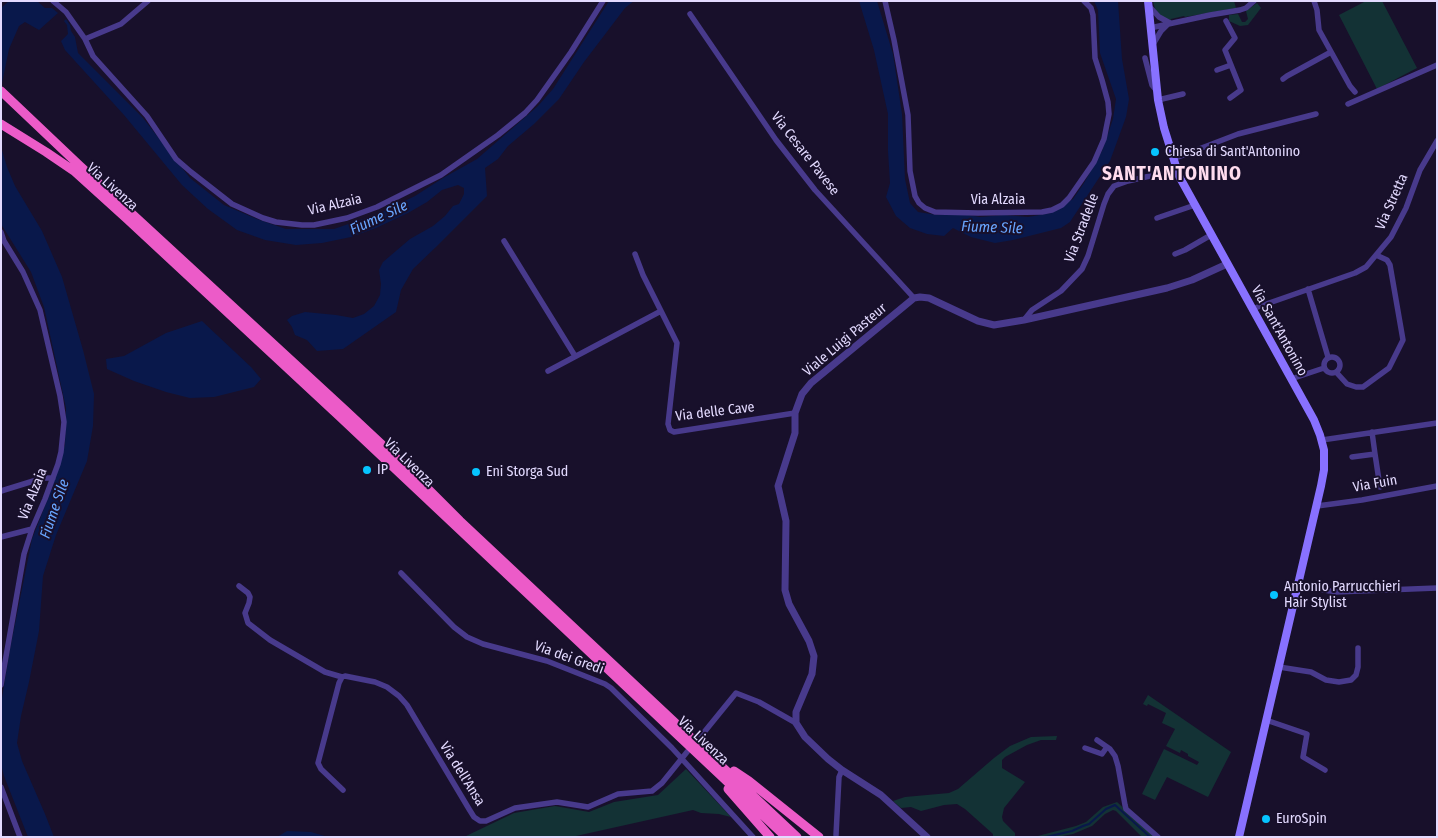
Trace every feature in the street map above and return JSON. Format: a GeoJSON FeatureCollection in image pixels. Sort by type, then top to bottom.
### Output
{"type":"FeatureCollection","features":[{"type":"Feature","properties":{"kind":"highway","name":"Via Livenza"},"geometry":{"type":"LineString","coordinates":[[1,91],[86,172],[407,468],[460,521],[631,682],[786,837]]}},
{"type":"Feature","properties":{"kind":"highway","name":"Via Livenza"},"geometry":{"type":"LineString","coordinates":[[1,124],[74,172],[127,219],[709,760],[797,837]]}},
{"type":"Feature","properties":{"kind":"highway"},"geometry":{"type":"LineString","coordinates":[[709,760],[735,797],[770,837]]}},
{"type":"Feature","properties":{"kind":"highway"},"geometry":{"type":"LineString","coordinates":[[709,760],[749,781],[819,837]]}},
{"type":"Feature","properties":{"kind":"main road","name":"Via Sant'Antonino"},"geometry":{"type":"LineString","coordinates":[[1148,3],[1156,90],[1177,170],[1318,429],[1324,450],[1324,470],[1317,506],[1239,837]]}},
{"type":"Feature","properties":{"kind":"street","name":"Via Alzaia"},"geometry":{"type":"LineString","coordinates":[[53,1],[66,12],[85,39],[93,56],[147,116],[176,159],[232,204],[263,218],[289,224],[314,225],[362,213],[429,182],[498,135],[525,113],[537,100],[571,52],[603,1]]}},
{"type":"Feature","properties":{"kind":"street"},"geometry":{"type":"LineString","coordinates":[[85,39],[121,24],[148,1]]}},
{"type":"Feature","properties":{"kind":"street","name":"Via Alzaia"},"geometry":{"type":"LineString","coordinates":[[885,1],[908,115],[910,171],[914,196],[918,203],[935,212],[1042,212],[1062,205],[1094,162],[1104,139],[1109,114],[1108,102],[1094,58],[1093,15],[1091,8],[1084,1]]}},
{"type":"Feature","properties":{"kind":"street"},"geometry":{"type":"LineString","coordinates":[[1150,28],[1240,10],[1246,8],[1254,1]]}},
{"type":"Feature","properties":{"kind":"street"},"geometry":{"type":"LineString","coordinates":[[1314,1],[1319,28],[1355,92]]}},
{"type":"Feature","properties":{"kind":"street"},"geometry":{"type":"LineString","coordinates":[[1148,3],[1159,18],[1169,24]]}},
{"type":"Feature","properties":{"kind":"street","name":"Via Cesare Pavese"},"geometry":{"type":"LineString","coordinates":[[690,14],[776,140],[815,190],[914,298]]}},
{"type":"Feature","properties":{"kind":"street"},"geometry":{"type":"LineString","coordinates":[[1226,21],[1235,38],[1225,50],[1241,90],[1230,98]]}},
{"type":"Feature","properties":{"kind":"street"},"geometry":{"type":"LineString","coordinates":[[1152,46],[1161,31],[1169,24]]}},
{"type":"Feature","properties":{"kind":"street"},"geometry":{"type":"LineString","coordinates":[[1283,79],[1331,52]]}},
{"type":"Feature","properties":{"kind":"street","name":"Via Sant'Antonino"},"geometry":{"type":"LineString","coordinates":[[1145,58],[1152,85],[1156,90]]}},
{"type":"Feature","properties":{"kind":"street"},"geometry":{"type":"LineString","coordinates":[[1348,104],[1437,64]]}},
{"type":"Feature","properties":{"kind":"street"},"geometry":{"type":"LineString","coordinates":[[1217,70],[1231,65]]}},
{"type":"Feature","properties":{"kind":"street"},"geometry":{"type":"LineString","coordinates":[[1158,100],[1183,94]]}},
{"type":"Feature","properties":{"kind":"street"},"geometry":{"type":"LineString","coordinates":[[1173,159],[1238,134],[1316,114]]}},
{"type":"Feature","properties":{"kind":"street","name":"Via Stretta"},"geometry":{"type":"LineString","coordinates":[[1252,309],[1355,273],[1366,267],[1391,237],[1406,208],[1420,170],[1437,141]]}},
{"type":"Feature","properties":{"kind":"street","name":"Via Stradelle"},"geometry":{"type":"LineString","coordinates":[[1024,320],[1032,310],[1069,284],[1084,264],[1104,204],[1114,186],[1177,170]]}},
{"type":"Feature","properties":{"kind":"street"},"geometry":{"type":"LineString","coordinates":[[1157,218],[1195,205]]}},
{"type":"Feature","properties":{"kind":"street","name":"Via Alzaia"},"geometry":{"type":"LineString","coordinates":[[1,232],[4,241],[24,272],[40,310],[60,396],[64,422],[61,452],[46,499],[32,529],[24,554],[8,650],[3,659],[1,685]]}},
{"type":"Feature","properties":{"kind":"street"},"geometry":{"type":"LineString","coordinates":[[1175,254],[1211,235]]}},
{"type":"Feature","properties":{"kind":"street"},"geometry":{"type":"LineString","coordinates":[[504,241],[575,356]]}},
{"type":"Feature","properties":{"kind":"street","name":"Via delle Cave"},"geometry":{"type":"LineString","coordinates":[[635,254],[643,275],[676,343],[668,424],[670,430],[674,432],[795,413]]}},
{"type":"Feature","properties":{"kind":"street"},"geometry":{"type":"LineString","coordinates":[[1336,372],[1347,384],[1363,387],[1389,368],[1403,340],[1390,265],[1387,260],[1376,255]]}},
{"type":"Feature","properties":{"kind":"street"},"geometry":{"type":"LineString","coordinates":[[914,298],[929,298],[978,321],[994,325],[1167,288],[1192,280],[1227,264]]}},
{"type":"Feature","properties":{"kind":"street"},"geometry":{"type":"LineString","coordinates":[[1308,289],[1328,357]]}},
{"type":"Feature","properties":{"kind":"street","name":"Viale Luigi Pasteur"},"geometry":{"type":"LineString","coordinates":[[796,723],[796,712],[812,674],[814,661],[812,646],[789,604],[784,584],[786,521],[778,486],[795,433],[795,413],[802,394],[811,383],[914,298]]}},
{"type":"Feature","properties":{"kind":"street"},"geometry":{"type":"LineString","coordinates":[[548,371],[661,311]]}},
{"type":"Feature","properties":{"kind":"street"},"geometry":{"type":"LineString","coordinates":[[1334,356],[1338,359],[1340,367],[1336,372],[1329,373],[1324,368],[1324,360],[1328,357],[1334,356]]}},
{"type":"Feature","properties":{"kind":"street"},"geometry":{"type":"LineString","coordinates":[[1291,379],[1324,368]]}},
{"type":"Feature","properties":{"kind":"street"},"geometry":{"type":"LineString","coordinates":[[1322,440],[1437,423]]}},
{"type":"Feature","properties":{"kind":"street"},"geometry":{"type":"LineString","coordinates":[[1372,432],[1380,487]]}},
{"type":"Feature","properties":{"kind":"street"},"geometry":{"type":"LineString","coordinates":[[1352,457],[1375,454]]}},
{"type":"Feature","properties":{"kind":"street"},"geometry":{"type":"LineString","coordinates":[[1,491],[44,478],[53,478]]}},
{"type":"Feature","properties":{"kind":"street","name":"Via Fuin"},"geometry":{"type":"LineString","coordinates":[[1317,506],[1437,486]]}},
{"type":"Feature","properties":{"kind":"street"},"geometry":{"type":"LineString","coordinates":[[1,537],[32,529]]}},
{"type":"Feature","properties":{"kind":"street","name":"Via dei Gredi"},"geometry":{"type":"LineString","coordinates":[[401,572],[454,627],[467,637],[483,644],[547,660],[609,686],[682,758],[753,837]]}},
{"type":"Feature","properties":{"kind":"street"},"geometry":{"type":"LineString","coordinates":[[1298,585],[1336,592],[1437,588]]}},
{"type":"Feature","properties":{"kind":"street","name":"Via dell'Ansa"},"geometry":{"type":"LineString","coordinates":[[239,586],[250,597],[245,613],[248,623],[270,640],[325,672],[342,677],[375,682],[387,687],[400,696],[410,709],[471,813],[480,821],[486,821],[515,808],[561,802],[588,806],[618,794],[649,792],[662,783],[687,752]]}},
{"type":"Feature","properties":{"kind":"street"},"geometry":{"type":"LineString","coordinates":[[1280,667],[1311,672],[1326,680],[1339,682],[1351,680],[1356,675],[1358,667],[1358,648]]}},
{"type":"Feature","properties":{"kind":"street"},"geometry":{"type":"LineString","coordinates":[[342,677],[318,763],[321,769],[343,790]]}},
{"type":"Feature","properties":{"kind":"street"},"geometry":{"type":"LineString","coordinates":[[700,736],[736,693],[759,702],[796,723],[805,737],[828,759],[881,795],[927,837]]}},
{"type":"Feature","properties":{"kind":"street"},"geometry":{"type":"LineString","coordinates":[[1266,720],[1307,734],[1303,757],[1325,770]]}},
{"type":"Feature","properties":{"kind":"street"},"geometry":{"type":"LineString","coordinates":[[1097,740],[1108,747],[1115,756],[1126,809],[1158,837]]}},
{"type":"Feature","properties":{"kind":"street"},"geometry":{"type":"LineString","coordinates":[[1085,748],[1102,754],[1108,747]]}},
{"type":"Feature","properties":{"kind":"street"},"geometry":{"type":"LineString","coordinates":[[836,835],[839,777],[842,770]]}},
{"type":"Feature","properties":{"kind":"street"},"geometry":{"type":"LineString","coordinates":[[1,787],[20,837]]}},
{"type":"Feature","properties":{"kind":"green space"},"geometry":{"type":"Polygon","coordinates":[[[1153,1],[1234,1],[1236,8],[1184,16],[1171,20],[1163,18],[1155,9],[1153,1]]]}},
{"type":"Feature","properties":{"kind":"green space"},"geometry":{"type":"Polygon","coordinates":[[[1366,1],[1382,1],[1417,68],[1377,89],[1339,15],[1366,1]]]}},
{"type":"Feature","properties":{"kind":"green space"},"geometry":{"type":"Polygon","coordinates":[[[1257,3],[1261,8],[1248,25],[1240,26],[1229,21],[1229,15],[1238,14],[1242,22],[1245,22],[1248,19],[1246,11],[1257,3]]]}},
{"type":"Feature","properties":{"kind":"green space"},"geometry":{"type":"Polygon","coordinates":[[[1148,695],[1231,752],[1208,797],[1167,777],[1155,800],[1142,794],[1164,749],[1197,765],[1199,762],[1181,750],[1180,753],[1166,746],[1175,729],[1162,723],[1166,713],[1148,704],[1147,706],[1143,704],[1148,695]]]}},
{"type":"Feature","properties":{"kind":"green space"},"geometry":{"type":"Polygon","coordinates":[[[1057,736],[1056,740],[1041,740],[1027,745],[1002,760],[1002,768],[1025,782],[1004,808],[1002,817],[1003,821],[1015,833],[1015,837],[993,837],[993,834],[957,804],[921,811],[911,807],[901,808],[893,801],[905,797],[949,793],[958,789],[1010,746],[1031,737],[1057,736]]]}},
{"type":"Feature","properties":{"kind":"green space"},"geometry":{"type":"Polygon","coordinates":[[[686,769],[731,817],[701,813],[693,810],[576,837],[464,837],[514,813],[555,806],[589,812],[614,802],[658,795],[686,769]]]}},
{"type":"Feature","properties":{"kind":"green space"},"geometry":{"type":"Polygon","coordinates":[[[1117,802],[1155,837],[1142,837],[1113,810],[1105,814],[1092,826],[1073,834],[1057,837],[1034,837],[1086,822],[1103,807],[1117,802]]]}},
{"type":"Feature","properties":{"kind":"water"},"geometry":{"type":"Polygon","coordinates":[[[9,1],[37,1],[45,8],[52,8],[58,13],[39,30],[25,22],[19,26],[9,49],[1,88],[1,8],[9,1]]]}},
{"type":"Feature","properties":{"kind":"water","name":"Fiume Sile"},"geometry":{"type":"Polygon","coordinates":[[[609,1],[634,1],[625,8],[559,99],[508,146],[498,159],[485,168],[487,196],[413,269],[401,290],[396,312],[343,349],[317,351],[307,340],[295,335],[287,320],[292,316],[305,312],[353,318],[364,314],[374,306],[380,295],[379,270],[383,262],[410,239],[433,226],[453,206],[459,204],[464,194],[464,188],[458,185],[442,190],[427,202],[408,213],[376,228],[351,237],[322,243],[296,245],[265,240],[237,230],[208,209],[182,185],[124,115],[65,50],[61,41],[68,34],[67,25],[64,21],[66,19],[75,37],[78,53],[143,118],[190,178],[224,205],[286,229],[334,229],[380,213],[415,196],[477,159],[538,106],[553,89],[609,1]]]}},
{"type":"Feature","properties":{"kind":"water","name":"Fiume Sile"},"geometry":{"type":"Polygon","coordinates":[[[859,1],[877,1],[893,54],[902,114],[905,179],[910,203],[918,212],[937,215],[957,213],[980,217],[1004,215],[1028,217],[1051,213],[1073,199],[1102,151],[1113,119],[1116,99],[1100,53],[1098,10],[1094,1],[1118,1],[1122,59],[1129,99],[1126,117],[1110,161],[1070,222],[1061,228],[995,243],[971,237],[953,228],[944,236],[927,234],[910,228],[896,216],[886,197],[890,183],[888,114],[874,50],[859,1]]]}},
{"type":"Feature","properties":{"kind":"water","name":"Fiume Sile"},"geometry":{"type":"Polygon","coordinates":[[[1,147],[15,186],[42,231],[62,277],[94,394],[93,426],[87,461],[56,535],[43,576],[39,631],[17,743],[22,761],[54,837],[28,837],[1,764],[1,704],[10,649],[32,539],[52,488],[53,478],[65,445],[66,408],[44,307],[31,272],[1,224],[1,147]]]}},
{"type":"Feature","properties":{"kind":"water"},"geometry":{"type":"Polygon","coordinates":[[[202,321],[251,367],[261,379],[254,387],[214,397],[190,398],[134,381],[107,369],[106,359],[124,356],[166,333],[202,321]]]}},
{"type":"Feature","properties":{"kind":"water"},"geometry":{"type":"Polygon","coordinates":[[[287,831],[311,832],[328,837],[277,837],[287,831]]]}},
{"type":"Feature","properties":{"kind":"waterway"},"geometry":{"type":"LineString","coordinates":[[1046,837],[1072,831],[1089,824],[1106,809],[1115,805],[1150,837]]}},
{"type":"Feature","properties":{"kind":"place","name":"Chiesa di Sant'Antonino"},"geometry":{"type":"Point","coordinates":[1155,152]}},
{"type":"Feature","properties":{"kind":"place","name":"IP"},"geometry":{"type":"Point","coordinates":[367,470]}},
{"type":"Feature","properties":{"kind":"place","name":"Eni Storga Sud"},"geometry":{"type":"Point","coordinates":[476,472]}},
{"type":"Feature","properties":{"kind":"place","name":"Antonio Parrucchieri Hair Stylist"},"geometry":{"type":"Point","coordinates":[1274,595]}},
{"type":"Feature","properties":{"kind":"place","name":"EuroSpin"},"geometry":{"type":"Point","coordinates":[1266,819]}},
{"type":"Feature","properties":{"kind":"district","name":"SANT'ANTONINO"},"geometry":{"type":"Point","coordinates":[1172,175]}}]}
